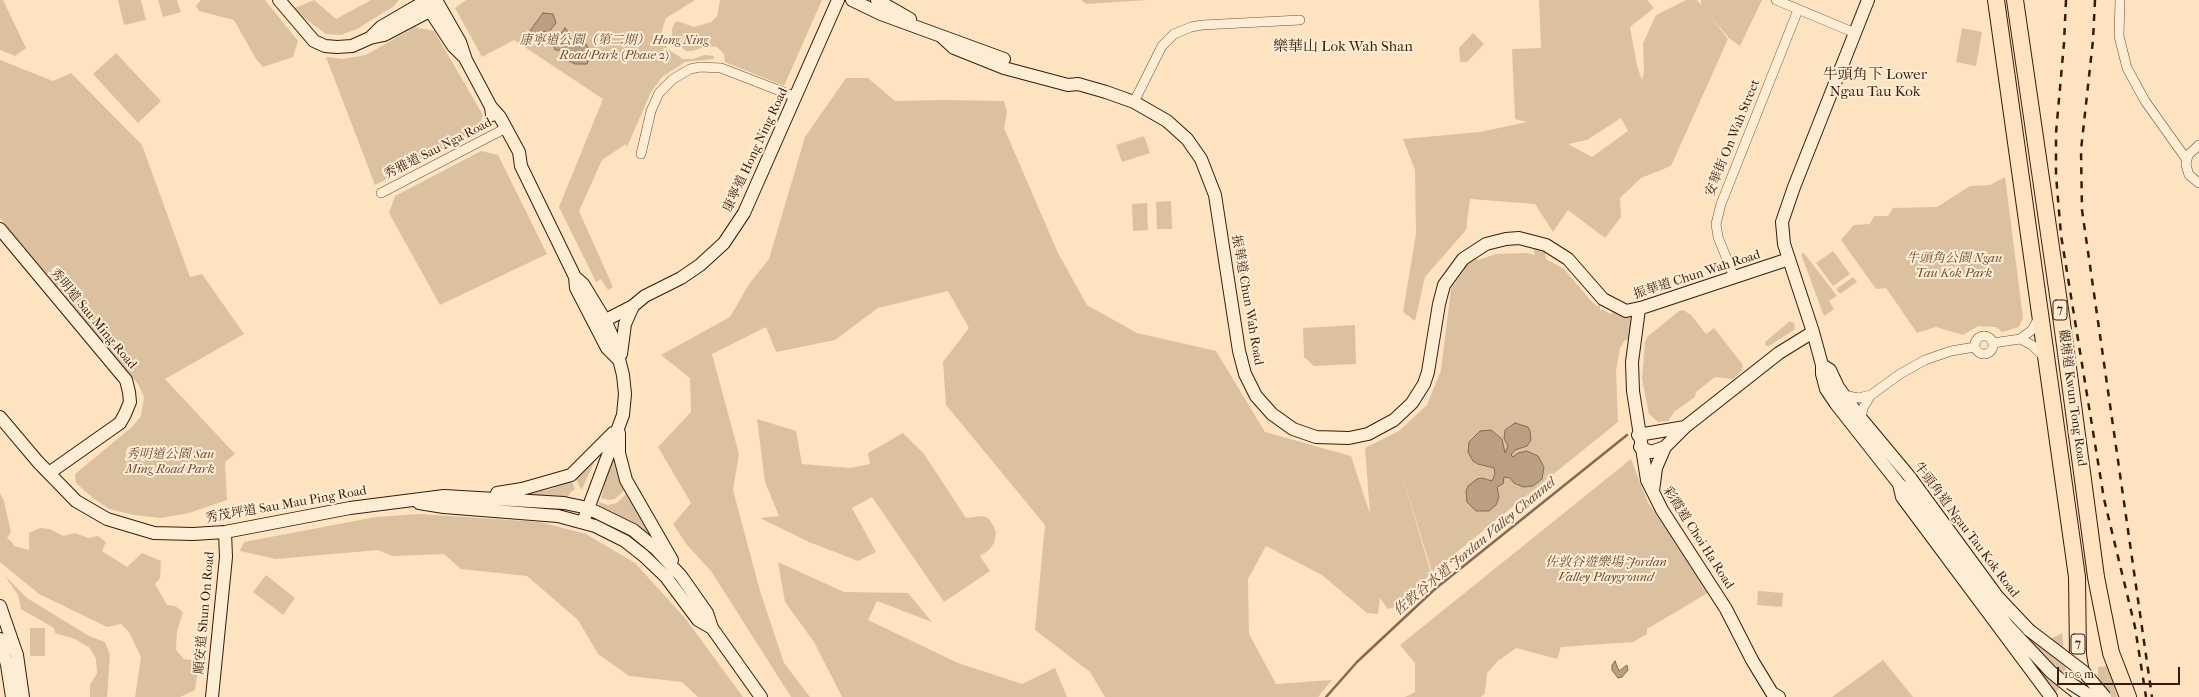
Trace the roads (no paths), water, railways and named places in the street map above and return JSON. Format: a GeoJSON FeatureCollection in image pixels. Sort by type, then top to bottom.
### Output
{"type":"FeatureCollection","features":[{"type":"Feature","properties":{"kind":"highway","name":"觀塘道 Kwun Tong Road"},"geometry":{"type":"LineString","coordinates":[[1996,0],[2077,577],[2078,655],[2084,697]]}},
{"type":"Feature","properties":{"kind":"highway","name":"觀塘道 Kwun Tong Road"},"geometry":{"type":"LineString","coordinates":[[2015,0],[2061,316],[2096,577],[2111,652],[2128,697]]}},
{"type":"Feature","properties":{"kind":"main road"},"geometry":{"type":"LineString","coordinates":[[279,0],[304,31],[319,44],[343,47],[352,46],[370,38],[384,35],[431,3],[460,42],[466,60],[491,108],[493,120],[503,130],[512,156],[521,166],[575,277],[576,288],[598,319],[607,348],[620,361]]}},
{"type":"Feature","properties":{"kind":"main road","name":"康寧道 Hong Ning Road"},"geometry":{"type":"LineString","coordinates":[[598,319],[629,300],[645,296],[681,278],[700,265],[724,243],[744,213],[838,0]]}},
{"type":"Feature","properties":{"kind":"main road","name":"振華道 Chun Wah Road"},"geometry":{"type":"LineString","coordinates":[[852,0],[881,14],[942,36],[954,48],[992,63],[1053,82],[1068,85],[1078,84],[1134,102],[1167,121],[1187,140],[1201,159],[1212,183],[1218,207],[1238,344],[1245,374],[1256,396],[1272,414],[1288,426],[1304,434],[1329,439],[1359,436],[1385,426],[1404,412],[1419,393],[1428,372],[1439,304],[1444,285],[1463,259],[1486,244],[1506,239],[1518,238],[1546,245],[1568,260],[1598,294],[1612,305],[1626,311],[1639,309],[1789,259]]}},
{"type":"Feature","properties":{"kind":"main road","name":"振華道 Chun Wah Road"},"geometry":{"type":"LineString","coordinates":[[877,0],[930,31]]}},
{"type":"Feature","properties":{"kind":"main road","name":"牛頭角道 Ngau Tau Kok Road"},"geometry":{"type":"LineString","coordinates":[[1868,0],[1786,210],[1782,230],[1784,244],[1813,332],[1822,365],[1822,374],[1826,389],[1899,484],[1910,493],[1942,530],[1994,599],[2029,630],[2084,672],[2105,697]]}},
{"type":"Feature","properties":{"kind":"main road","name":"秀明道 Sau Ming Road"},"geometry":{"type":"LineString","coordinates":[[0,229],[126,380],[129,392],[130,402],[120,423],[49,472]]}},
{"type":"Feature","properties":{"kind":"main road","name":"康寧道 Hong Ning Road"},"geometry":{"type":"LineString","coordinates":[[598,319],[633,306],[645,296]]}},
{"type":"Feature","properties":{"kind":"main road"},"geometry":{"type":"LineString","coordinates":[[583,522],[623,415],[625,394],[620,361],[625,324],[633,306]]}},
{"type":"Feature","properties":{"kind":"main road","name":"彩霞道 Choi Ha Road"},"geometry":{"type":"LineString","coordinates":[[1639,309],[1632,362],[1633,391],[1639,441],[1647,480],[1653,496],[1726,609],[1752,660],[1772,693],[1779,697]]}},
{"type":"Feature","properties":{"kind":"main road"},"geometry":{"type":"LineString","coordinates":[[1639,441],[1651,452],[1665,447],[1685,428],[1779,353],[1813,332]]}},
{"type":"Feature","properties":{"kind":"main road","name":"牛頭角道 Ngau Tau Kok Road"},"geometry":{"type":"LineString","coordinates":[[1822,365],[1830,370],[1844,395],[1861,419],[1909,476],[1942,530]]}},
{"type":"Feature","properties":{"kind":"main road","name":"秀茂坪道 Sau Mau Ping Road"},"geometry":{"type":"LineString","coordinates":[[0,417],[76,501],[96,514],[121,525],[154,533],[193,534],[225,532],[357,507],[444,496],[476,496],[564,503],[588,508],[633,530],[655,548],[681,576]]}},
{"type":"Feature","properties":{"kind":"main road"},"geometry":{"type":"LineString","coordinates":[[476,496],[522,489],[571,475],[591,457],[618,428]]}},
{"type":"Feature","properties":{"kind":"main road"},"geometry":{"type":"LineString","coordinates":[[618,428],[619,453],[626,480],[681,576],[707,613],[712,628],[761,697]]}},
{"type":"Feature","properties":{"kind":"main road"},"geometry":{"type":"LineString","coordinates":[[1639,441],[1685,428]]}},
{"type":"Feature","properties":{"kind":"main road"},"geometry":{"type":"LineString","coordinates":[[1653,496],[1655,475],[1665,447]]}},
{"type":"Feature","properties":{"kind":"main road","name":"牛頭角道 Ngau Tau Kok Road"},"geometry":{"type":"LineString","coordinates":[[1899,484],[1902,497],[2051,697]]}},
{"type":"Feature","properties":{"kind":"main road","name":"秀茂坪道 Sau Mau Ping Road"},"geometry":{"type":"LineString","coordinates":[[406,501],[444,507],[558,516],[583,522],[610,533],[634,548],[666,577],[698,620],[712,628]]}},
{"type":"Feature","properties":{"kind":"main road","name":"順安道 Shun On Road"},"geometry":{"type":"LineString","coordinates":[[212,697],[226,557],[225,532]]}},
{"type":"Feature","properties":{"kind":"main road"},"geometry":{"type":"LineString","coordinates":[[1994,599],[2007,625],[2032,653],[2059,679],[2084,697]]}},
{"type":"Feature","properties":{"kind":"main road"},"geometry":{"type":"LineString","coordinates":[[1994,599],[2047,663],[2092,697]]}},
{"type":"Feature","properties":{"kind":"main road"},"geometry":{"type":"LineString","coordinates":[[0,606],[15,648],[23,697]]}},
{"type":"Feature","properties":{"kind":"main road"},"geometry":{"type":"LineString","coordinates":[[0,639],[7,664],[12,697]]}},
{"type":"Feature","properties":{"kind":"street"},"geometry":{"type":"LineString","coordinates":[[1776,0],[1855,33]]}},
{"type":"Feature","properties":{"kind":"street"},"geometry":{"type":"LineString","coordinates":[[2120,0],[2119,36],[2127,68],[2145,101],[2187,160]]}},
{"type":"Feature","properties":{"kind":"street","name":"安華街 On Wah Street"},"geometry":{"type":"LineString","coordinates":[[1734,277],[1718,237],[1716,224],[1720,204],[1798,10]]}},
{"type":"Feature","properties":{"kind":"street"},"geometry":{"type":"LineString","coordinates":[[1134,102],[1162,46],[1178,32],[1202,25],[1300,20]]}},
{"type":"Feature","properties":{"kind":"street"},"geometry":{"type":"LineString","coordinates":[[641,154],[651,112],[659,93],[673,79],[690,69],[705,67],[721,68],[796,97]]}},
{"type":"Feature","properties":{"kind":"street","name":"秀雅道 Sau Nga Road"},"geometry":{"type":"LineString","coordinates":[[381,193],[503,130]]}},
{"type":"Feature","properties":{"kind":"street"},"geometry":{"type":"LineString","coordinates":[[2199,145],[2192,150],[2187,160],[2188,174],[2199,183]]}},
{"type":"Feature","properties":{"kind":"street"},"geometry":{"type":"LineString","coordinates":[[1861,419],[1863,408],[1871,395],[1900,374],[1925,360],[1951,352],[1975,347],[1977,340],[1982,337],[1989,338],[1992,344],[2020,339],[2032,330],[2040,315]]}},
{"type":"Feature","properties":{"kind":"street"},"geometry":{"type":"LineString","coordinates":[[2020,339],[2037,349],[2048,362]]}},
{"type":"Feature","properties":{"kind":"street"},"geometry":{"type":"LineString","coordinates":[[1844,395],[1858,398],[1871,395]]}},
{"type":"Feature","properties":{"kind":"waterway","name":"佐敦谷水道 Jordan Valley Channel"},"geometry":{"type":"LineString","coordinates":[[1326,697],[1357,662],[1435,589],[1627,435]]}},
{"type":"Feature","properties":{"kind":"railway"},"geometry":{"type":"LineString","coordinates":[[2066,0],[2064,43],[2056,133],[2056,175],[2061,235],[2104,499],[2135,627],[2146,697]]}},
{"type":"Feature","properties":{"kind":"railway"},"geometry":{"type":"LineString","coordinates":[[2095,0],[2093,40],[2081,150],[2082,210],[2152,697]]}},
{"type":"Feature","properties":{"kind":"district","name":"樂華山 Lok Wah Shan"},"geometry":{"type":"Point","coordinates":[1343,47]}},
{"type":"Feature","properties":{"kind":"district","name":"牛頭角下 Lower Ngau Tau Kok"},"geometry":{"type":"Point","coordinates":[1875,84]}},
{"type":"Feature","properties":{"kind":"park label","name":"康寧道公園（第二期） Hong Ning Road Park (Phase 2)"},"geometry":{"type":"Point","coordinates":[614,48]}},
{"type":"Feature","properties":{"kind":"park label","name":"牛頭角公園 Ngau Tau Kok Park"},"geometry":{"type":"Point","coordinates":[1954,266]}},
{"type":"Feature","properties":{"kind":"park label","name":"秀明道公園 Sau Ming Road Park"},"geometry":{"type":"Point","coordinates":[170,462]}},
{"type":"Feature","properties":{"kind":"park label","name":"佐敦谷遊樂場 Jordan Valley Playground"},"geometry":{"type":"Point","coordinates":[1606,570]}}]}
